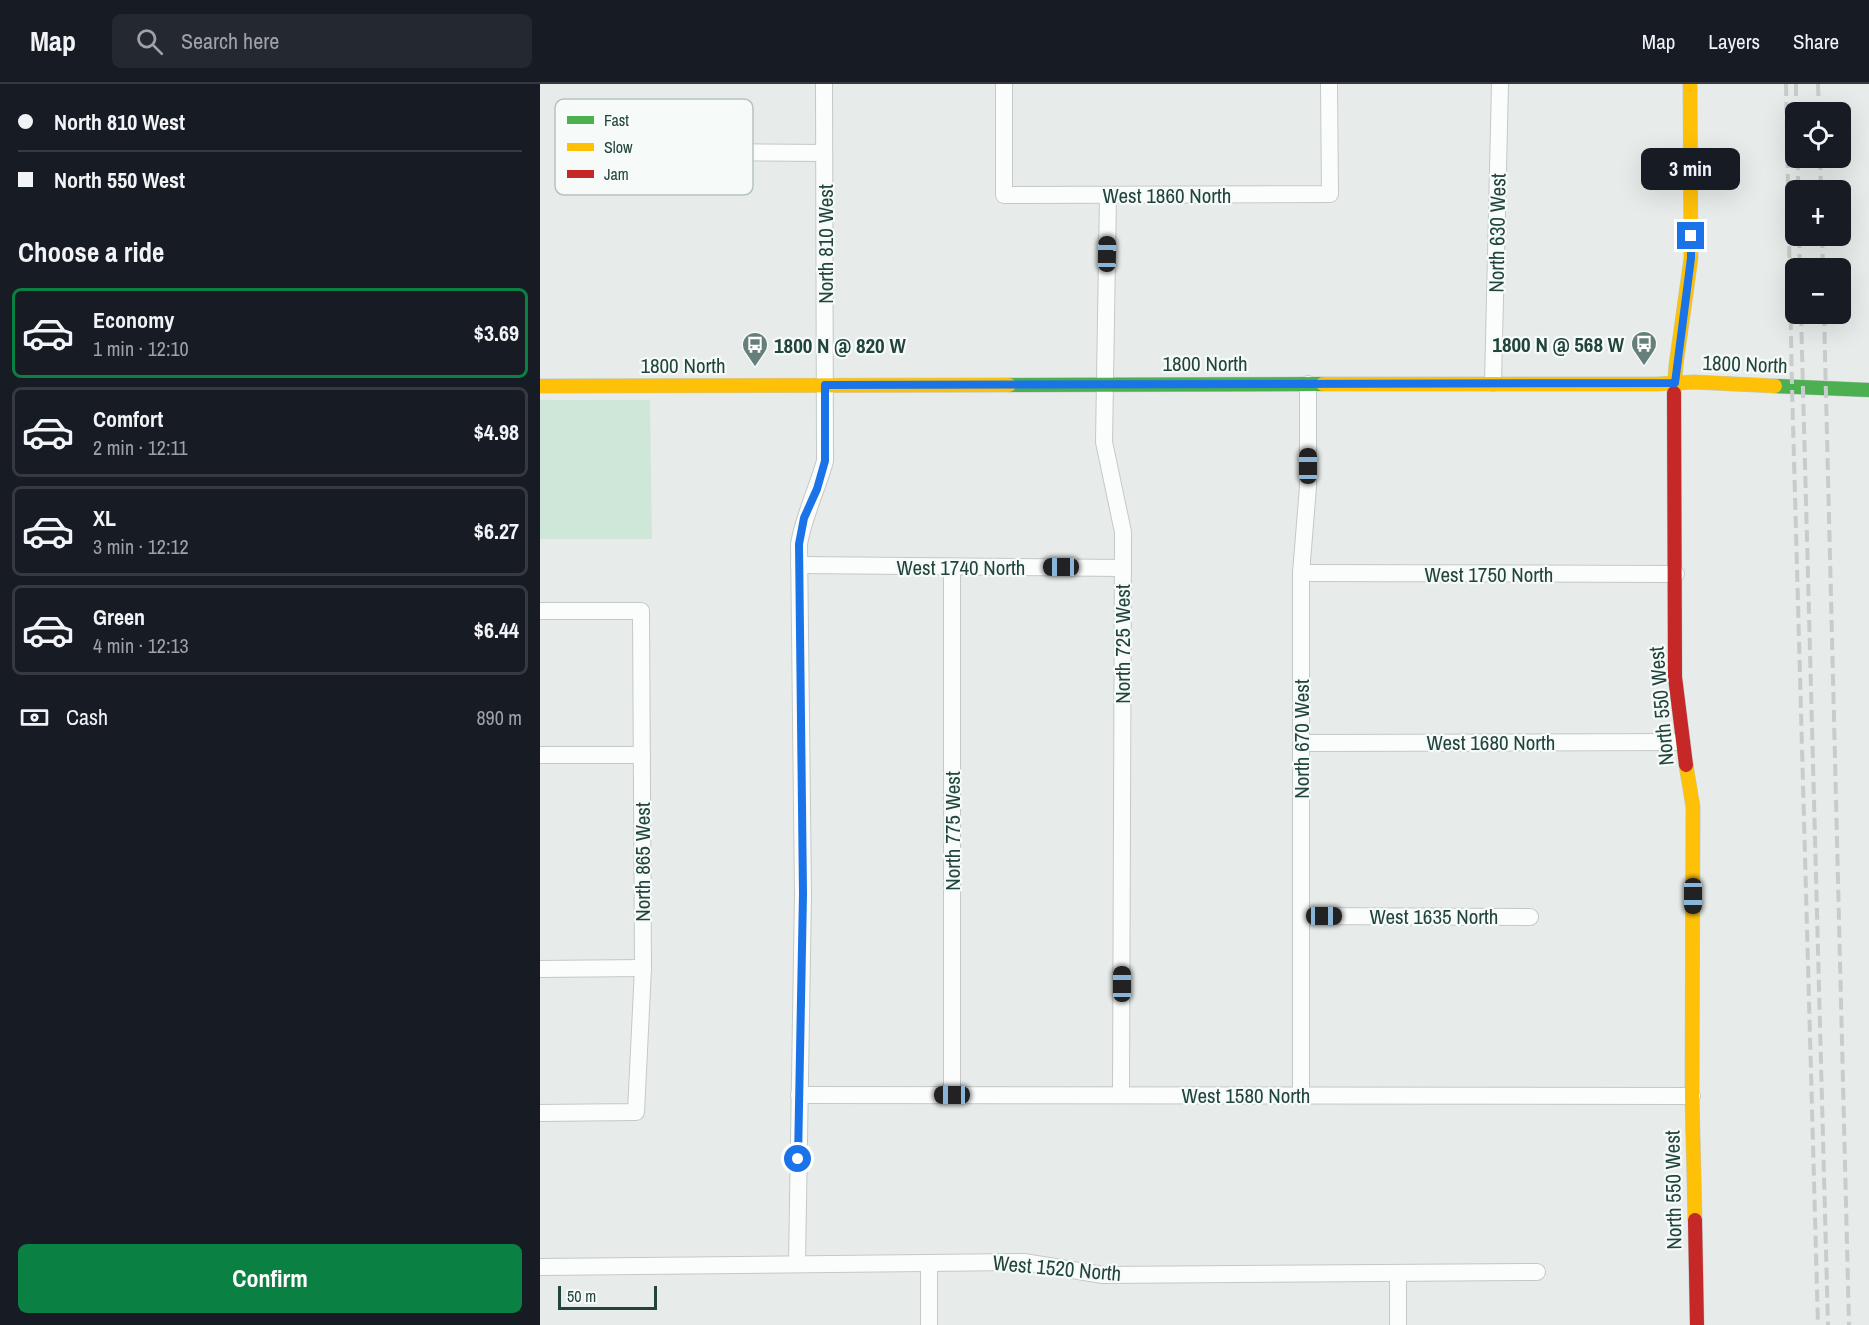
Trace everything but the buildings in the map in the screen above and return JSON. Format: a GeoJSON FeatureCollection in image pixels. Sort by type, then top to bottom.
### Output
{"type":"FeatureCollection","features":[{"type":"Feature","properties":{"kind":"main road","name":"North 550 West"},"geometry":{"type":"LineString","coordinates":[[1690,84],[1691,258],[1675,383],[1677,574],[1675,677],[1682,742],[1693,807],[1692,1096],[1697,1325]]}},
{"type":"Feature","properties":{"kind":"main road","name":"1800 North"},"geometry":{"type":"LineString","coordinates":[[540,386],[1736,383],[1869,390]]}},
{"type":"Feature","properties":{"kind":"street","name":"North 810 West"},"geometry":{"type":"LineString","coordinates":[[797,1264],[803,894],[799,544],[804,518],[817,489],[825,461],[824,84]]}},
{"type":"Feature","properties":{"kind":"street","name":"West 1860 North"},"geometry":{"type":"LineString","coordinates":[[1004,84],[1004,195],[1330,195],[1329,84]]}},
{"type":"Feature","properties":{"kind":"street","name":"North 630 West"},"geometry":{"type":"LineString","coordinates":[[1493,383],[1500,84]]}},
{"type":"Feature","properties":{"kind":"street"},"geometry":{"type":"LineString","coordinates":[[753,152],[824,153]]}},
{"type":"Feature","properties":{"kind":"street","name":"North 725 West"},"geometry":{"type":"LineString","coordinates":[[1108,195],[1104,442],[1123,532],[1121,1095]]}},
{"type":"Feature","properties":{"kind":"street","name":"North 670 West"},"geometry":{"type":"LineString","coordinates":[[1301,1095],[1300,573],[1308,487],[1308,384]]}},
{"type":"Feature","properties":{"kind":"street","name":"West 1740 North"},"geometry":{"type":"LineString","coordinates":[[799,565],[1123,568]]}},
{"type":"Feature","properties":{"kind":"street","name":"North 775 West"},"geometry":{"type":"LineString","coordinates":[[952,567],[952,1095]]}},
{"type":"Feature","properties":{"kind":"street","name":"West 1750 North"},"geometry":{"type":"LineString","coordinates":[[1300,573],[1677,574]]}},
{"type":"Feature","properties":{"kind":"street","name":"North 865 West"},"geometry":{"type":"LineString","coordinates":[[540,611],[641,612],[643,969],[636,1112],[540,1113]]}},
{"type":"Feature","properties":{"kind":"street","name":"West 1680 North"},"geometry":{"type":"LineString","coordinates":[[1301,742],[1682,742]]}},
{"type":"Feature","properties":{"kind":"street"},"geometry":{"type":"LineString","coordinates":[[540,756],[642,755]]}},
{"type":"Feature","properties":{"kind":"street","name":"West 1635 North"},"geometry":{"type":"LineString","coordinates":[[1301,915],[1530,917]]}},
{"type":"Feature","properties":{"kind":"street"},"geometry":{"type":"LineString","coordinates":[[540,969],[643,969]]}},
{"type":"Feature","properties":{"kind":"street","name":"West 1580 North"},"geometry":{"type":"LineString","coordinates":[[799,1095],[1692,1096]]}},
{"type":"Feature","properties":{"kind":"street","name":"West 1520 North"},"geometry":{"type":"LineString","coordinates":[[540,1268],[1024,1262],[1103,1275],[1537,1272]]}},
{"type":"Feature","properties":{"kind":"street"},"geometry":{"type":"LineString","coordinates":[[929,1263],[929,1325]]}},
{"type":"Feature","properties":{"kind":"street"},"geometry":{"type":"LineString","coordinates":[[1398,1273],[1398,1325]]}},
{"type":"Feature","properties":{"kind":"green space"},"geometry":{"type":"Polygon","coordinates":[[[540,400],[650,400],[652,539],[540,539],[540,400]]]}},
{"type":"Feature","properties":{"kind":"railway"},"geometry":{"type":"LineString","coordinates":[[1786,84],[1792,387],[1818,1325]]}},
{"type":"Feature","properties":{"kind":"railway"},"geometry":{"type":"LineString","coordinates":[[1796,84],[1796,102]]}},
{"type":"Feature","properties":{"kind":"railway"},"geometry":{"type":"LineString","coordinates":[[1818,84],[1819,102]]}},
{"type":"Feature","properties":{"kind":"railway"},"geometry":{"type":"LineString","coordinates":[[1798,168],[1798,180]]}},
{"type":"Feature","properties":{"kind":"railway"},"geometry":{"type":"LineString","coordinates":[[1820,168],[1821,180]]}},
{"type":"Feature","properties":{"kind":"railway"},"geometry":{"type":"LineString","coordinates":[[1799,246],[1800,258]]}},
{"type":"Feature","properties":{"kind":"railway"},"geometry":{"type":"LineString","coordinates":[[1822,246],[1823,258]]}},
{"type":"Feature","properties":{"kind":"railway"},"geometry":{"type":"LineString","coordinates":[[1801,324],[1828,1325]]}},
{"type":"Feature","properties":{"kind":"railway"},"geometry":{"type":"LineString","coordinates":[[1824,324],[1849,1325]]}},
{"type":"Feature","properties":{"kind":"traffic: fast"},"geometry":{"type":"LineString","coordinates":[[1009,385],[1323,384]]}},
{"type":"Feature","properties":{"kind":"traffic: fast"},"geometry":{"type":"LineString","coordinates":[[1775,386],[1869,390]]}},
{"type":"Feature","properties":{"kind":"traffic: slow"},"geometry":{"type":"LineString","coordinates":[[1674,393],[1691,258],[1690,84]]}},
{"type":"Feature","properties":{"kind":"traffic: slow"},"geometry":{"type":"LineString","coordinates":[[1323,384],[1657,384],[1694,382],[1775,386]]}},
{"type":"Feature","properties":{"kind":"traffic: slow"},"geometry":{"type":"LineString","coordinates":[[540,386],[1009,385]]}},
{"type":"Feature","properties":{"kind":"traffic: slow"},"geometry":{"type":"LineString","coordinates":[[1686,765],[1693,807],[1692,1096],[1695,1220]]}},
{"type":"Feature","properties":{"kind":"traffic: jam"},"geometry":{"type":"LineString","coordinates":[[1674,393],[1675,677],[1686,765]]}},
{"type":"Feature","properties":{"kind":"traffic: jam"},"geometry":{"type":"LineString","coordinates":[[1695,1220],[1697,1325]]}},
{"type":"Feature","properties":{"kind":"place","name":"1800 N @ 568 W"},"geometry":{"type":"Point","coordinates":[1644,367]}},
{"type":"Feature","properties":{"kind":"place","name":"1800 N @ 820 W"},"geometry":{"type":"Point","coordinates":[755,368]}},
{"type":"Feature","properties":{"kind":"route"},"geometry":{"type":"LineString","coordinates":[[798,1159],[803,894],[799,544],[804,518],[817,489],[825,461],[825,385],[1675,383],[1691,258],[1691,236]]}}]}
